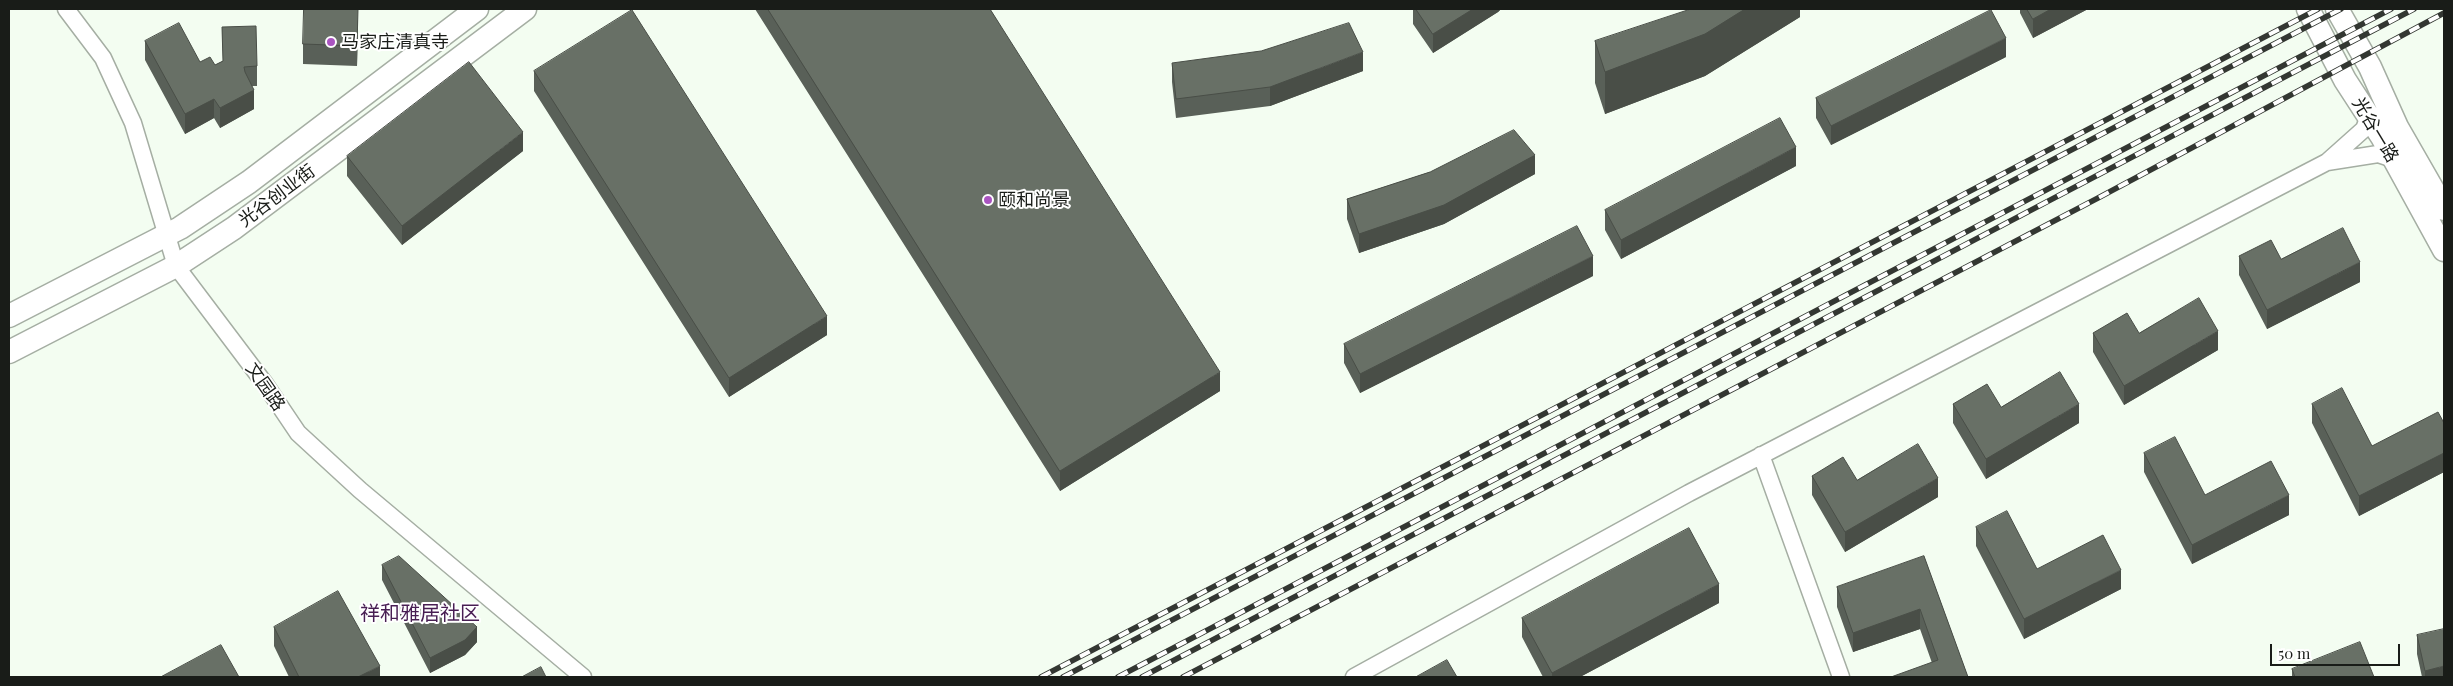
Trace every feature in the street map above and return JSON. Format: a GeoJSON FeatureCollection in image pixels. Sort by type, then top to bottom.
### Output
{"type":"FeatureCollection","features":[{"type":"Feature","properties":{"kind":"main road","name":"光谷创业街"},"geometry":{"type":"LineString","coordinates":[[9,316],[166,235],[249,182],[477,9]]}},
{"type":"Feature","properties":{"kind":"main road","name":"光谷创业街"},"geometry":{"type":"LineString","coordinates":[[9,352],[176,266],[234,228],[525,9]]}},
{"type":"Feature","properties":{"kind":"main road","name":"光谷一路"},"geometry":{"type":"LineString","coordinates":[[2308,9],[2345,80],[2369,116],[2444,250]]}},
{"type":"Feature","properties":{"kind":"main road","name":"光谷一路"},"geometry":{"type":"LineString","coordinates":[[2337,9],[2370,67],[2397,127],[2444,209]]}},
{"type":"Feature","properties":{"kind":"street","name":"文园路"},"geometry":{"type":"LineString","coordinates":[[66,9],[103,58],[133,123],[176,266],[265,384],[298,434],[360,490],[584,677]]}},
{"type":"Feature","properties":{"kind":"street"},"geometry":{"type":"LineString","coordinates":[[1354,677],[1761,455],[2328,162],[2364,129],[2369,116]]}},
{"type":"Feature","properties":{"kind":"street"},"geometry":{"type":"LineString","coordinates":[[2328,162],[2378,154],[2393,159]]}},
{"type":"Feature","properties":{"kind":"street"},"geometry":{"type":"LineString","coordinates":[[1761,455],[1841,677]]}},
{"type":"Feature","properties":{"kind":"building"},"geometry":{"type":"Polygon","coordinates":[[[304,9],[358,9],[357,46],[303,44],[304,9]]]}},
{"type":"Feature","properties":{"kind":"building","name":"颐和尚景"},"geometry":{"type":"Polygon","coordinates":[[[768,9],[990,9],[1220,372],[1060,471],[768,9]]]}},
{"type":"Feature","properties":{"kind":"building"},"geometry":{"type":"Polygon","coordinates":[[[1416,9],[1473,9],[1433,34],[1416,9]]]}},
{"type":"Feature","properties":{"kind":"building"},"geometry":{"type":"Polygon","coordinates":[[[1691,9],[1745,9],[1705,34],[1605,72],[1595,41],[1691,9]]]}},
{"type":"Feature","properties":{"kind":"building"},"geometry":{"type":"Polygon","coordinates":[[[2027,9],[2051,9],[2033,19],[2027,9]]]}},
{"type":"Feature","properties":{"kind":"building"},"geometry":{"type":"Polygon","coordinates":[[[632,10],[827,316],[729,378],[534,71],[632,10]]]}},
{"type":"Feature","properties":{"kind":"building"},"geometry":{"type":"Polygon","coordinates":[[[1991,10],[2006,38],[1831,126],[1816,98],[1991,10]]]}},
{"type":"Feature","properties":{"kind":"building"},"geometry":{"type":"Polygon","coordinates":[[[179,23],[200,62],[210,57],[215,65],[223,61],[222,27],[256,26],[257,66],[244,67],[254,90],[220,108],[214,99],[185,114],[145,41],[179,23]]]}},
{"type":"Feature","properties":{"kind":"building"},"geometry":{"type":"Polygon","coordinates":[[[1349,23],[1363,52],[1270,87],[1176,99],[1172,63],[1261,51],[1349,23]]]}},
{"type":"Feature","properties":{"kind":"building"},"geometry":{"type":"Polygon","coordinates":[[[469,62],[523,132],[402,226],[347,156],[469,62]]]}},
{"type":"Feature","properties":{"kind":"building"},"geometry":{"type":"Polygon","coordinates":[[[1780,118],[1796,147],[1621,240],[1605,210],[1780,118]]]}},
{"type":"Feature","properties":{"kind":"building"},"geometry":{"type":"Polygon","coordinates":[[[1514,130],[1535,155],[1444,205],[1359,234],[1347,199],[1430,172],[1514,130]]]}},
{"type":"Feature","properties":{"kind":"building"},"geometry":{"type":"Polygon","coordinates":[[[1577,226],[1593,256],[1360,374],[1344,344],[1577,226]]]}},
{"type":"Feature","properties":{"kind":"building"},"geometry":{"type":"Polygon","coordinates":[[[2343,228],[2360,262],[2267,310],[2239,256],[2271,240],[2281,259],[2343,228]]]}},
{"type":"Feature","properties":{"kind":"building"},"geometry":{"type":"Polygon","coordinates":[[[2199,298],[2218,331],[2124,386],[2093,333],[2127,313],[2139,333],[2199,298]]]}},
{"type":"Feature","properties":{"kind":"building"},"geometry":{"type":"Polygon","coordinates":[[[2060,372],[2079,404],[1986,459],[1953,404],[1987,384],[2001,407],[2060,372]]]}},
{"type":"Feature","properties":{"kind":"building"},"geometry":{"type":"Polygon","coordinates":[[[2342,388],[2372,446],[2438,412],[2444,423],[2444,453],[2359,496],[2312,404],[2342,388]]]}},
{"type":"Feature","properties":{"kind":"building"},"geometry":{"type":"Polygon","coordinates":[[[2175,437],[2205,495],[2271,461],[2289,495],[2192,545],[2144,453],[2175,437]]]}},
{"type":"Feature","properties":{"kind":"building"},"geometry":{"type":"Polygon","coordinates":[[[1918,444],[1938,478],[1845,532],[1812,476],[1843,457],[1857,480],[1918,444]]]}},
{"type":"Feature","properties":{"kind":"building"},"geometry":{"type":"Polygon","coordinates":[[[2007,511],[2037,569],[2103,535],[2121,570],[2024,619],[1976,527],[2007,511]]]}},
{"type":"Feature","properties":{"kind":"building"},"geometry":{"type":"Polygon","coordinates":[[[1689,528],[1719,584],[1552,673],[1522,618],[1689,528]]]}},
{"type":"Feature","properties":{"kind":"building"},"geometry":{"type":"Polygon","coordinates":[[[399,556],[477,627],[465,640],[430,658],[382,565],[399,556]]]}},
{"type":"Feature","properties":{"kind":"building"},"geometry":{"type":"Polygon","coordinates":[[[1924,556],[1968,677],[1891,677],[1938,660],[1920,609],[1853,633],[1837,587],[1924,556]]]}},
{"type":"Feature","properties":{"kind":"building"},"geometry":{"type":"Polygon","coordinates":[[[338,591],[380,666],[358,677],[299,677],[274,627],[338,591]]]}},
{"type":"Feature","properties":{"kind":"building"},"geometry":{"type":"Polygon","coordinates":[[[2444,629],[2444,666],[2425,671],[2417,635],[2444,629]]]}},
{"type":"Feature","properties":{"kind":"building"},"geometry":{"type":"Polygon","coordinates":[[[2360,642],[2374,677],[2295,677],[2292,669],[2360,642]]]}},
{"type":"Feature","properties":{"kind":"building"},"geometry":{"type":"Polygon","coordinates":[[[221,645],[239,677],[161,677],[221,645]]]}},
{"type":"Feature","properties":{"kind":"building"},"geometry":{"type":"Polygon","coordinates":[[[1447,660],[1457,677],[1416,677],[1447,660]]]}},
{"type":"Feature","properties":{"kind":"building"},"geometry":{"type":"Polygon","coordinates":[[[541,667],[546,677],[522,677],[541,667]]]}},
{"type":"Feature","properties":{"kind":"railway"},"geometry":{"type":"LineString","coordinates":[[1041,677],[2318,9]]}},
{"type":"Feature","properties":{"kind":"railway"},"geometry":{"type":"LineString","coordinates":[[1063,677],[2341,9]]}},
{"type":"Feature","properties":{"kind":"railway"},"geometry":{"type":"LineString","coordinates":[[1118,677],[2391,9]]}},
{"type":"Feature","properties":{"kind":"railway"},"geometry":{"type":"LineString","coordinates":[[1142,677],[2414,9]]}},
{"type":"Feature","properties":{"kind":"railway"},"geometry":{"type":"LineString","coordinates":[[1183,677],[2098,198],[2444,13]]}},
{"type":"Feature","properties":{"kind":"place","name":"马家庄清真寺"},"geometry":{"type":"Point","coordinates":[331,42]}},
{"type":"Feature","properties":{"kind":"place","name":"颐和尚景"},"geometry":{"type":"Point","coordinates":[988,200]}},
{"type":"Feature","properties":{"kind":"district","name":"祥和雅居社区"},"geometry":{"type":"Point","coordinates":[420,614]}}]}
